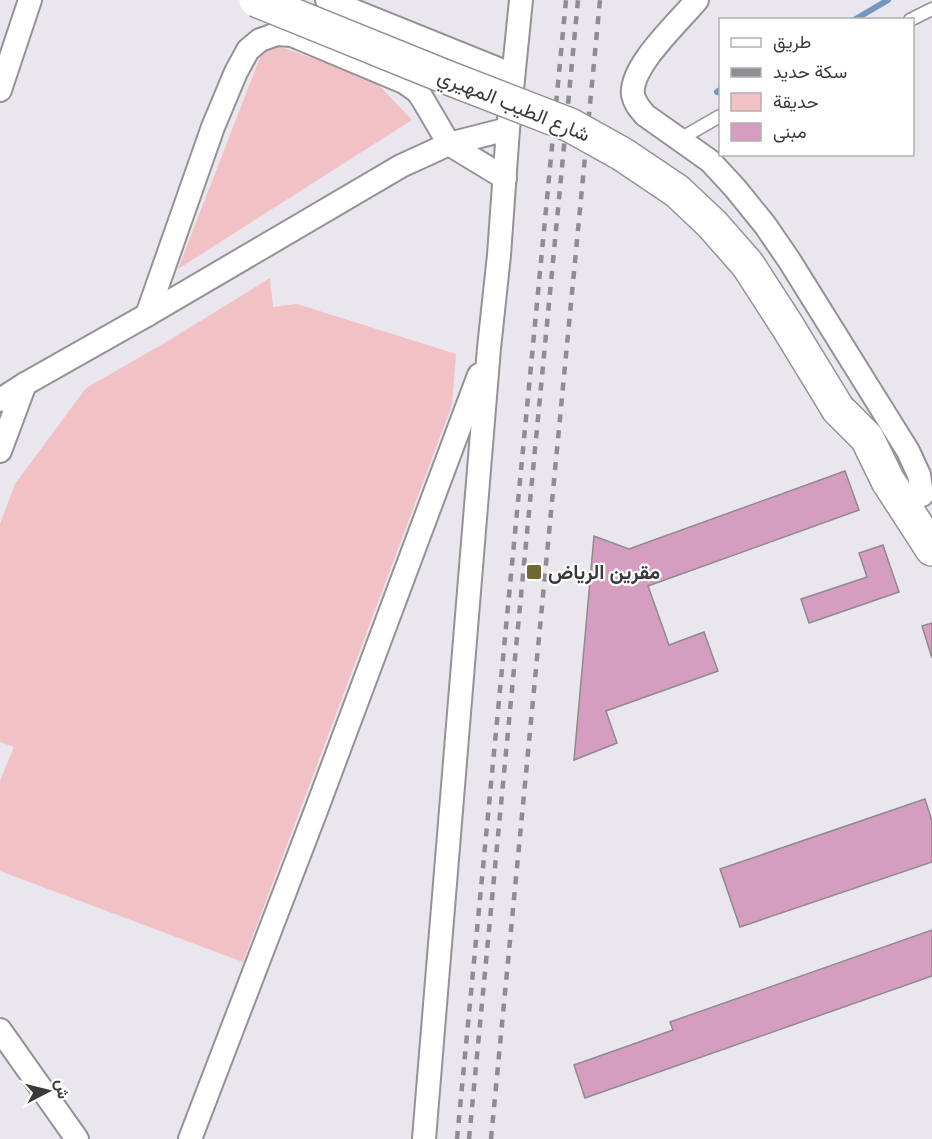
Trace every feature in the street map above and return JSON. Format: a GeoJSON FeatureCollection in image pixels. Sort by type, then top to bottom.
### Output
{"type":"FeatureCollection","features":[{"type":"Feature","properties":{"kind":"street"},"geometry":{"type":"LineString","coordinates":[[0,90],[30,0]]}},
{"type":"Feature","properties":{"kind":"street","name":"شارع الطيب المهيري"},"geometry":{"type":"LineString","coordinates":[[256,0],[570,125],[622,154],[677,191],[712,224],[748,265],[838,409],[867,438]]}},
{"type":"Feature","properties":{"kind":"street"},"geometry":{"type":"LineString","coordinates":[[327,0],[513,75]]}},
{"type":"Feature","properties":{"kind":"street"},"geometry":{"type":"LineString","coordinates":[[424,1139],[520,0]]}},
{"type":"Feature","properties":{"kind":"street"},"geometry":{"type":"LineString","coordinates":[[697,0],[638,72],[633,84],[633,95],[637,105],[645,115],[710,161],[765,225],[908,451],[919,475],[927,503]]}},
{"type":"Feature","properties":{"kind":"street"},"geometry":{"type":"LineString","coordinates":[[147,315],[213,127],[236,72],[248,50],[260,40],[272,35],[292,35],[404,82],[423,98],[449,144],[505,178]]}},
{"type":"Feature","properties":{"kind":"street"},"geometry":{"type":"LineString","coordinates":[[0,400],[401,166],[449,144],[508,129]]}},
{"type":"Feature","properties":{"kind":"street"},"geometry":{"type":"LineString","coordinates":[[190,1139],[489,348]]}},
{"type":"Feature","properties":{"kind":"street"},"geometry":{"type":"LineString","coordinates":[[0,451],[25,384]]}},
{"type":"Feature","properties":{"kind":"street"},"geometry":{"type":"LineString","coordinates":[[867,438],[886,443],[903,464],[927,503]]}},
{"type":"Feature","properties":{"kind":"street"},"geometry":{"type":"LineString","coordinates":[[867,438],[888,481],[932,549]]}},
{"type":"Feature","properties":{"kind":"street"},"geometry":{"type":"LineString","coordinates":[[0,1030],[77,1139]]}},
{"type":"Feature","properties":{"kind":"lane"},"geometry":{"type":"LineString","coordinates":[[914,18],[932,9]]}},
{"type":"Feature","properties":{"kind":"lane"},"geometry":{"type":"LineString","coordinates":[[680,139],[719,117]]}},
{"type":"Feature","properties":{"kind":"green space"},"geometry":{"type":"Polygon","coordinates":[[[266,42],[373,79],[412,120],[178,269],[266,42]]]}},
{"type":"Feature","properties":{"kind":"green space"},"geometry":{"type":"Polygon","coordinates":[[[270,278],[273,307],[297,304],[456,354],[452,405],[243,962],[0,871],[0,781],[14,747],[0,742],[0,524],[15,484],[86,388],[270,278]]]}},
{"type":"Feature","properties":{"kind":"building"},"geometry":{"type":"Polygon","coordinates":[[[845,471],[859,510],[648,586],[669,645],[704,632],[718,671],[606,711],[617,743],[574,760],[594,536],[629,549],[845,471]]]}},
{"type":"Feature","properties":{"kind":"building"},"geometry":{"type":"Polygon","coordinates":[[[883,545],[899,592],[809,623],[801,599],[867,577],[859,553],[883,545]]]}},
{"type":"Feature","properties":{"kind":"building"},"geometry":{"type":"Polygon","coordinates":[[[932,623],[932,658],[922,626],[932,623]]]}},
{"type":"Feature","properties":{"kind":"building"},"geometry":{"type":"Polygon","coordinates":[[[925,799],[932,821],[932,862],[740,927],[720,869],[925,799]]]}},
{"type":"Feature","properties":{"kind":"building"},"geometry":{"type":"Polygon","coordinates":[[[932,930],[932,976],[585,1098],[574,1065],[673,1030],[670,1022],[932,930]]]}},
{"type":"Feature","properties":{"kind":"waterway"},"geometry":{"type":"LineString","coordinates":[[857,18],[888,0]]}},
{"type":"Feature","properties":{"kind":"railway"},"geometry":{"type":"LineString","coordinates":[[457,1139],[566,0]]}},
{"type":"Feature","properties":{"kind":"railway"},"geometry":{"type":"LineString","coordinates":[[469,1139],[578,0]]}},
{"type":"Feature","properties":{"kind":"railway"},"geometry":{"type":"LineString","coordinates":[[491,1139],[600,0]]}},
{"type":"Feature","properties":{"kind":"place","name":"مقرين الرياض"},"geometry":{"type":"Point","coordinates":[534,572]}}]}
